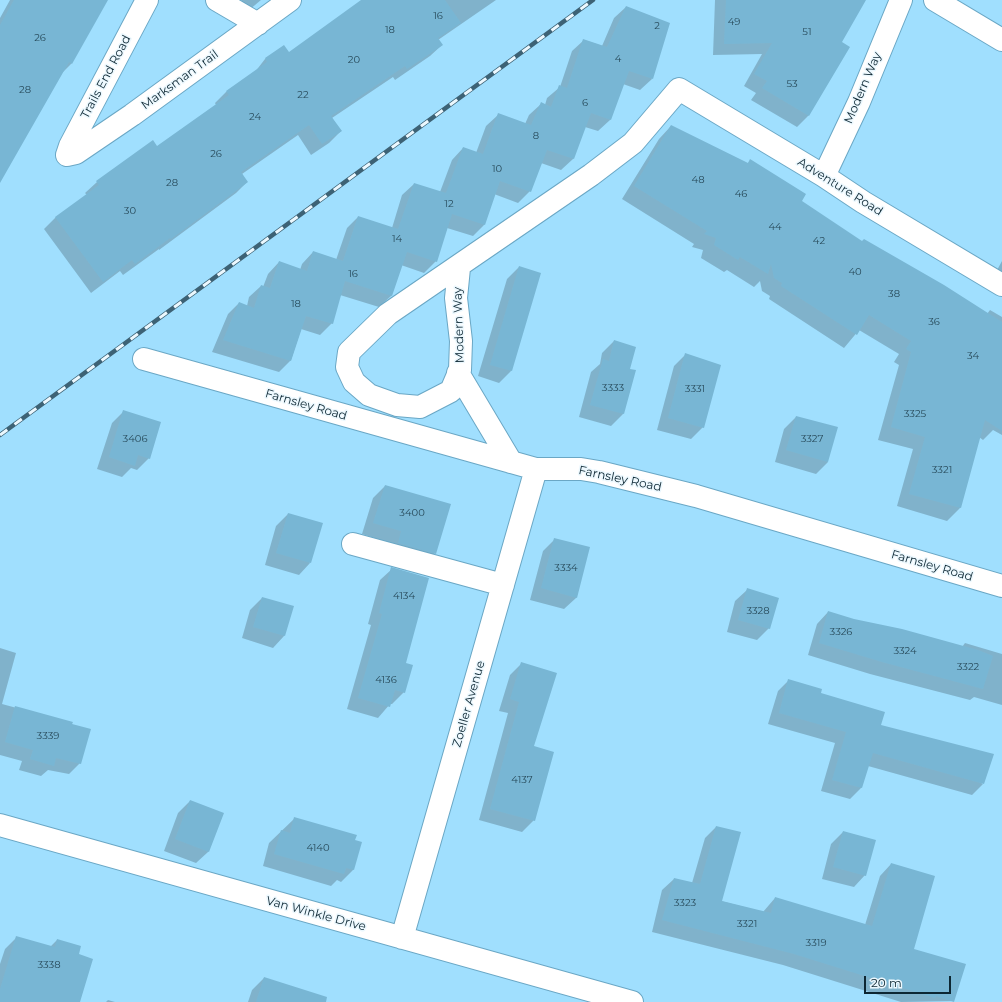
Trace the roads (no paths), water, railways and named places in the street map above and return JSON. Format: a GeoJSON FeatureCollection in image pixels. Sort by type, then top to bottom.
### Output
{"type":"FeatureCollection","features":[{"type":"Feature","properties":{"kind":"street","name":"Trails End Road"},"geometry":{"type":"LineString","coordinates":[[67,155],[70,146],[147,0]]}},
{"type":"Feature","properties":{"kind":"street"},"geometry":{"type":"LineString","coordinates":[[217,0],[258,24]]}},
{"type":"Feature","properties":{"kind":"street","name":"Marksman Trail"},"geometry":{"type":"LineString","coordinates":[[67,155],[76,153],[132,115],[290,0]]}},
{"type":"Feature","properties":{"kind":"street","name":"Modern Way"},"geometry":{"type":"LineString","coordinates":[[824,176],[859,102],[901,0]]}},
{"type":"Feature","properties":{"kind":"street"},"geometry":{"type":"LineString","coordinates":[[935,0],[1002,40]]}},
{"type":"Feature","properties":{"kind":"street","name":"Modern Way"},"geometry":{"type":"LineString","coordinates":[[459,268],[456,298],[461,341],[458,373],[451,391],[420,407],[397,405],[369,396],[354,382],[347,367],[349,352],[388,314],[459,268],[591,175],[633,143],[679,89]]}},
{"type":"Feature","properties":{"kind":"street","name":"Adventure Road"},"geometry":{"type":"LineString","coordinates":[[679,89],[1002,285]]}},
{"type":"Feature","properties":{"kind":"street","name":"Farnsley Road"},"geometry":{"type":"LineString","coordinates":[[144,359],[536,470],[581,470],[599,472],[696,496],[1002,586]]}},
{"type":"Feature","properties":{"kind":"street"},"geometry":{"type":"LineString","coordinates":[[458,373],[510,462]]}},
{"type":"Feature","properties":{"kind":"street","name":"Zoeller Avenue"},"geometry":{"type":"LineString","coordinates":[[402,938],[536,470]]}},
{"type":"Feature","properties":{"kind":"street"},"geometry":{"type":"LineString","coordinates":[[353,544],[503,585]]}},
{"type":"Feature","properties":{"kind":"street","name":"Van Winkle Drive"},"geometry":{"type":"LineString","coordinates":[[0,825],[632,1002]]}},
{"type":"Feature","properties":{"kind":"railway"},"geometry":{"type":"LineString","coordinates":[[0,435],[593,0]]}}]}
